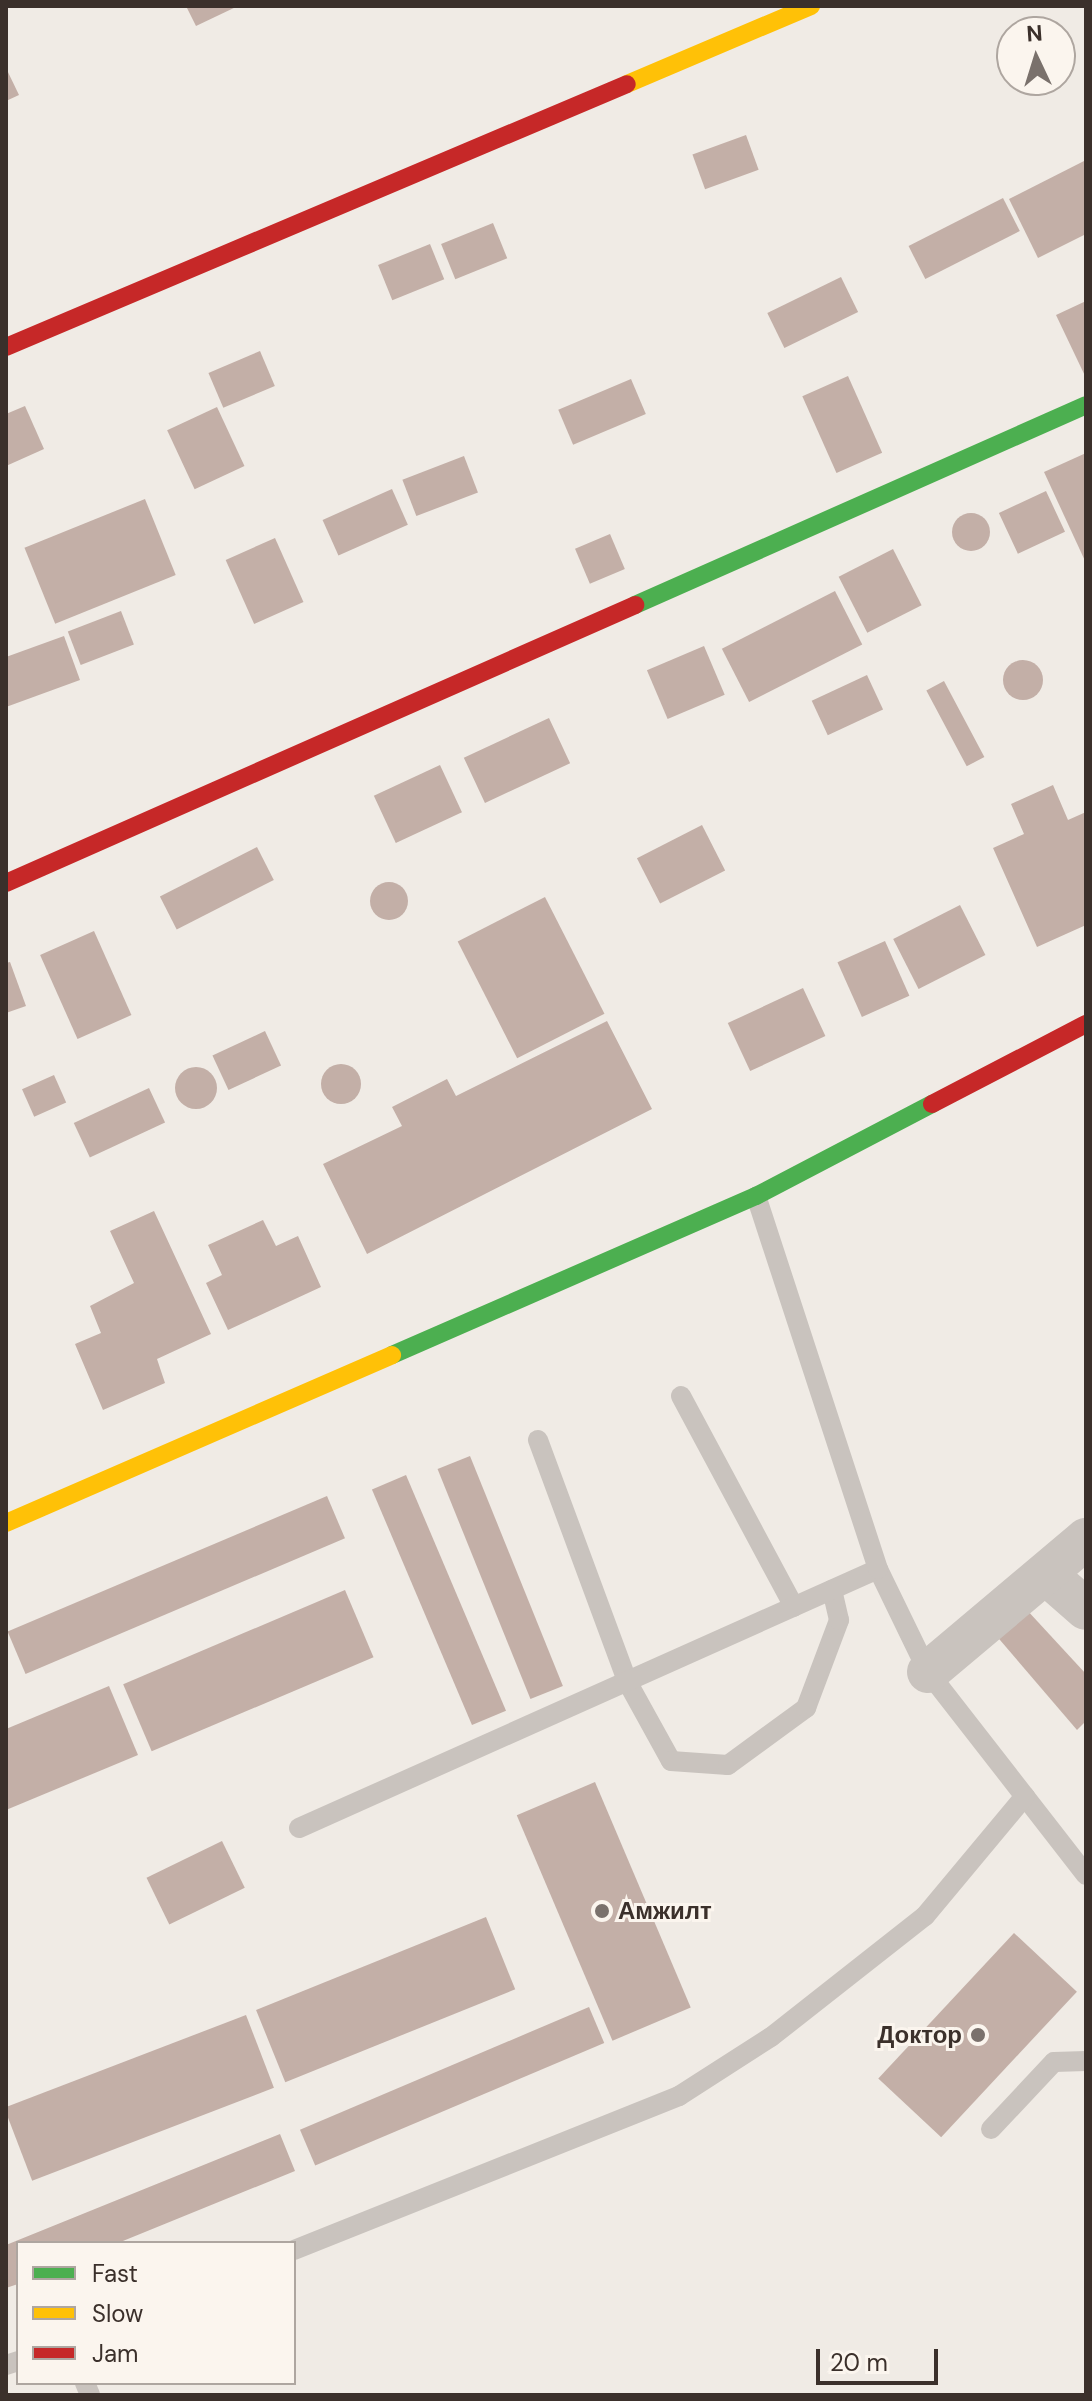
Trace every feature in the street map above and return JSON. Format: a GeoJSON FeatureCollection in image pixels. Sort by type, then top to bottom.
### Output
{"type":"FeatureCollection","features":[{"type":"Feature","properties":{"kind":"street"},"geometry":{"type":"LineString","coordinates":[[6,347],[811,6]]}},
{"type":"Feature","properties":{"kind":"street"},"geometry":{"type":"LineString","coordinates":[[6,883],[1086,405]]}},
{"type":"Feature","properties":{"kind":"street"},"geometry":{"type":"LineString","coordinates":[[6,1523],[756,1196],[1086,1024]]}},
{"type":"Feature","properties":{"kind":"street"},"geometry":{"type":"LineString","coordinates":[[928,1672],[1048,1576],[1086,1539]]}},
{"type":"Feature","properties":{"kind":"street"},"geometry":{"type":"LineString","coordinates":[[1048,1576],[1086,1609]]}},
{"type":"Feature","properties":{"kind":"lane"},"geometry":{"type":"LineString","coordinates":[[756,1196],[878,1569],[928,1672],[1086,1875]]}},
{"type":"Feature","properties":{"kind":"lane"},"geometry":{"type":"LineString","coordinates":[[681,1396],[794,1607]]}},
{"type":"Feature","properties":{"kind":"lane"},"geometry":{"type":"LineString","coordinates":[[538,1440],[628,1683],[671,1761],[728,1765],[806,1708],[839,1620],[832,1590]]}},
{"type":"Feature","properties":{"kind":"lane"},"geometry":{"type":"LineString","coordinates":[[299,1828],[878,1569]]}},
{"type":"Feature","properties":{"kind":"lane"},"geometry":{"type":"LineString","coordinates":[[296,2249],[679,2096],[771,2037],[925,1916],[1025,1796]]}},
{"type":"Feature","properties":{"kind":"lane"},"geometry":{"type":"LineString","coordinates":[[991,2129],[1054,2062],[1086,2061]]}},
{"type":"Feature","properties":{"kind":"building"},"geometry":{"type":"Polygon","coordinates":[[[186,6],[238,6],[196,26],[186,6]]]}},
{"type":"Feature","properties":{"kind":"building"},"geometry":{"type":"Polygon","coordinates":[[[6,68],[19,95],[6,101],[6,68]]]}},
{"type":"Feature","properties":{"kind":"building"},"geometry":{"type":"Polygon","coordinates":[[[746,135],[759,170],[705,189],[692,154],[746,135]]]}},
{"type":"Feature","properties":{"kind":"building"},"geometry":{"type":"Polygon","coordinates":[[[1086,160],[1086,234],[1038,258],[1009,199],[1086,160]]]}},
{"type":"Feature","properties":{"kind":"building"},"geometry":{"type":"Polygon","coordinates":[[[1003,198],[1020,231],[925,279],[909,246],[1003,198]]]}},
{"type":"Feature","properties":{"kind":"building"},"geometry":{"type":"Polygon","coordinates":[[[493,223],[507,258],[455,279],[441,244],[493,223]]]}},
{"type":"Feature","properties":{"kind":"building"},"geometry":{"type":"Polygon","coordinates":[[[430,244],[444,279],[392,300],[378,265],[430,244]]]}},
{"type":"Feature","properties":{"kind":"building"},"geometry":{"type":"Polygon","coordinates":[[[841,277],[858,312],[784,348],[767,313],[841,277]]]}},
{"type":"Feature","properties":{"kind":"building"},"geometry":{"type":"Polygon","coordinates":[[[1086,301],[1086,378],[1056,315],[1086,301]]]}},
{"type":"Feature","properties":{"kind":"building"},"geometry":{"type":"Polygon","coordinates":[[[260,351],[275,386],[223,408],[208,373],[260,351]]]}},
{"type":"Feature","properties":{"kind":"building"},"geometry":{"type":"Polygon","coordinates":[[[848,376],[882,453],[836,473],[802,396],[848,376]]]}},
{"type":"Feature","properties":{"kind":"building"},"geometry":{"type":"Polygon","coordinates":[[[631,379],[646,414],[573,445],[558,410],[631,379]]]}},
{"type":"Feature","properties":{"kind":"building"},"geometry":{"type":"Polygon","coordinates":[[[25,406],[44,449],[6,466],[6,414],[25,406]]]}},
{"type":"Feature","properties":{"kind":"building"},"geometry":{"type":"Polygon","coordinates":[[[217,407],[244,466],[195,489],[167,430],[217,407]]]}},
{"type":"Feature","properties":{"kind":"building"},"geometry":{"type":"Polygon","coordinates":[[[1086,453],[1086,563],[1044,472],[1086,453]]]}},
{"type":"Feature","properties":{"kind":"building"},"geometry":{"type":"Polygon","coordinates":[[[464,456],[478,492],[416,516],[402,480],[464,456]]]}},
{"type":"Feature","properties":{"kind":"building"},"geometry":{"type":"Polygon","coordinates":[[[392,489],[408,525],[338,556],[323,520],[392,489]]]}},
{"type":"Feature","properties":{"kind":"building"},"geometry":{"type":"Polygon","coordinates":[[[1046,491],[1065,532],[1018,554],[999,513],[1046,491]]]}},
{"type":"Feature","properties":{"kind":"building"},"geometry":{"type":"Polygon","coordinates":[[[145,499],[176,575],[55,624],[24,548],[145,499]]]}},
{"type":"Feature","properties":{"kind":"building"},"geometry":{"type":"Polygon","coordinates":[[[971,513],[984,519],[990,532],[984,545],[971,551],[958,545],[952,532],[958,519],[971,513]]]}},
{"type":"Feature","properties":{"kind":"building"},"geometry":{"type":"Polygon","coordinates":[[[610,534],[625,569],[590,584],[575,549],[610,534]]]}},
{"type":"Feature","properties":{"kind":"building"},"geometry":{"type":"Polygon","coordinates":[[[275,538],[303,602],[254,624],[226,560],[275,538]]]}},
{"type":"Feature","properties":{"kind":"building"},"geometry":{"type":"Polygon","coordinates":[[[893,549],[922,605],[867,633],[839,577],[893,549]]]}},
{"type":"Feature","properties":{"kind":"building"},"geometry":{"type":"Polygon","coordinates":[[[835,591],[862,644],[749,702],[722,649],[835,591]]]}},
{"type":"Feature","properties":{"kind":"building"},"geometry":{"type":"Polygon","coordinates":[[[121,611],[134,645],[81,665],[68,631],[121,611]]]}},
{"type":"Feature","properties":{"kind":"building"},"geometry":{"type":"Polygon","coordinates":[[[64,636],[80,680],[6,707],[6,657],[64,636]]]}},
{"type":"Feature","properties":{"kind":"building"},"geometry":{"type":"Polygon","coordinates":[[[704,646],[725,695],[668,719],[647,670],[704,646]]]}},
{"type":"Feature","properties":{"kind":"building"},"geometry":{"type":"Polygon","coordinates":[[[1023,660],[1037,666],[1043,680],[1037,694],[1023,700],[1009,694],[1003,680],[1009,666],[1023,660]]]}},
{"type":"Feature","properties":{"kind":"building"},"geometry":{"type":"Polygon","coordinates":[[[867,675],[883,709],[828,735],[812,701],[867,675]]]}},
{"type":"Feature","properties":{"kind":"building"},"geometry":{"type":"Polygon","coordinates":[[[944,681],[984,757],[967,766],[926,690],[944,681]]]}},
{"type":"Feature","properties":{"kind":"building"},"geometry":{"type":"Polygon","coordinates":[[[549,718],[570,763],[485,803],[464,758],[549,718]]]}},
{"type":"Feature","properties":{"kind":"building"},"geometry":{"type":"Polygon","coordinates":[[[440,765],[462,812],[396,843],[374,796],[440,765]]]}},
{"type":"Feature","properties":{"kind":"building"},"geometry":{"type":"Polygon","coordinates":[[[1053,785],[1068,820],[1086,812],[1086,925],[1037,947],[993,848],[1024,834],[1011,804],[1053,785]]]}},
{"type":"Feature","properties":{"kind":"building"},"geometry":{"type":"Polygon","coordinates":[[[702,825],[725,870],[660,904],[637,858],[702,825]]]}},
{"type":"Feature","properties":{"kind":"building"},"geometry":{"type":"Polygon","coordinates":[[[257,847],[274,880],[177,929],[160,896],[257,847]]]}},
{"type":"Feature","properties":{"kind":"building"},"geometry":{"type":"Polygon","coordinates":[[[389,882],[403,887],[408,901],[403,915],[389,920],[375,915],[370,901],[375,887],[389,882]]]}},
{"type":"Feature","properties":{"kind":"building"},"geometry":{"type":"Polygon","coordinates":[[[545,897],[604,1014],[517,1058],[458,941],[545,897]]]}},
{"type":"Feature","properties":{"kind":"building"},"geometry":{"type":"Polygon","coordinates":[[[960,905],[985,955],[919,989],[893,939],[960,905]]]}},
{"type":"Feature","properties":{"kind":"building"},"geometry":{"type":"Polygon","coordinates":[[[94,931],[131,1015],[78,1039],[40,955],[94,931]]]}},
{"type":"Feature","properties":{"kind":"building"},"geometry":{"type":"Polygon","coordinates":[[[885,941],[909,996],[862,1017],[837,962],[885,941]]]}},
{"type":"Feature","properties":{"kind":"building"},"geometry":{"type":"Polygon","coordinates":[[[10,962],[26,1006],[6,1013],[6,963],[10,962]]]}},
{"type":"Feature","properties":{"kind":"building"},"geometry":{"type":"Polygon","coordinates":[[[803,988],[825,1036],[750,1071],[728,1023],[803,988]]]}},
{"type":"Feature","properties":{"kind":"building"},"geometry":{"type":"Polygon","coordinates":[[[607,1021],[652,1109],[367,1254],[323,1164],[402,1126],[392,1107],[447,1079],[456,1096],[607,1021]]]}},
{"type":"Feature","properties":{"kind":"building"},"geometry":{"type":"Polygon","coordinates":[[[265,1031],[281,1065],[228,1090],[212,1056],[265,1031]]]}},
{"type":"Feature","properties":{"kind":"building"},"geometry":{"type":"Polygon","coordinates":[[[341,1064],[355,1070],[361,1084],[355,1098],[341,1104],[327,1098],[321,1084],[327,1070],[341,1064]]]}},
{"type":"Feature","properties":{"kind":"building"},"geometry":{"type":"Polygon","coordinates":[[[196,1067],[211,1073],[217,1088],[211,1103],[196,1109],[181,1103],[175,1088],[181,1073],[196,1067]]]}},
{"type":"Feature","properties":{"kind":"building"},"geometry":{"type":"Polygon","coordinates":[[[54,1075],[66,1102],[34,1117],[22,1089],[54,1075]]]}},
{"type":"Feature","properties":{"kind":"building"},"geometry":{"type":"Polygon","coordinates":[[[149,1088],[165,1122],[90,1158],[74,1123],[149,1088]]]}},
{"type":"Feature","properties":{"kind":"building"},"geometry":{"type":"Polygon","coordinates":[[[154,1211],[211,1334],[157,1359],[165,1383],[103,1410],[75,1344],[101,1333],[90,1306],[134,1283],[110,1231],[154,1211]]]}},
{"type":"Feature","properties":{"kind":"building"},"geometry":{"type":"Polygon","coordinates":[[[263,1220],[276,1246],[298,1236],[321,1287],[228,1330],[206,1283],[222,1275],[208,1245],[263,1220]]]}},
{"type":"Feature","properties":{"kind":"building"},"geometry":{"type":"Polygon","coordinates":[[[470,1456],[563,1686],[530,1699],[438,1469],[470,1456]]]}},
{"type":"Feature","properties":{"kind":"building"},"geometry":{"type":"Polygon","coordinates":[[[406,1475],[506,1711],[472,1725],[372,1489],[406,1475]]]}},
{"type":"Feature","properties":{"kind":"building"},"geometry":{"type":"Polygon","coordinates":[[[327,1496],[345,1538],[26,1674],[8,1632],[327,1496]]]}},
{"type":"Feature","properties":{"kind":"building"},"geometry":{"type":"Polygon","coordinates":[[[345,1590],[374,1657],[152,1751],[123,1684],[345,1590]]]}},
{"type":"Feature","properties":{"kind":"building"},"geometry":{"type":"Polygon","coordinates":[[[1026,1609],[1086,1674],[1086,1721],[1077,1730],[994,1633],[1026,1609]]]}},
{"type":"Feature","properties":{"kind":"building"},"geometry":{"type":"Polygon","coordinates":[[[109,1686],[138,1755],[6,1810],[6,1729],[109,1686]]]}},
{"type":"Feature","properties":{"kind":"building","name":"Амжилт"},"geometry":{"type":"Polygon","coordinates":[[[595,1782],[691,2008],[612,2041],[517,1815],[595,1782]]]}},
{"type":"Feature","properties":{"kind":"building"},"geometry":{"type":"Polygon","coordinates":[[[222,1841],[245,1888],[169,1925],[147,1878],[222,1841]]]}},
{"type":"Feature","properties":{"kind":"building"},"geometry":{"type":"Polygon","coordinates":[[[486,1917],[515,1989],[285,2082],[256,2010],[486,1917]]]}},
{"type":"Feature","properties":{"kind":"building","name":"Доктор"},"geometry":{"type":"Polygon","coordinates":[[[1014,1933],[1077,1992],[941,2137],[878,2079],[1014,1933]]]}},
{"type":"Feature","properties":{"kind":"building"},"geometry":{"type":"Polygon","coordinates":[[[589,2007],[604,2043],[315,2166],[300,2130],[589,2007]]]}},
{"type":"Feature","properties":{"kind":"building"},"geometry":{"type":"Polygon","coordinates":[[[246,2015],[274,2088],[32,2181],[6,2107],[246,2015]]]}},
{"type":"Feature","properties":{"kind":"building"},"geometry":{"type":"Polygon","coordinates":[[[280,2134],[295,2171],[123,2241],[16,2241],[16,2285],[6,2288],[6,2245],[280,2134]]]}},
{"type":"Feature","properties":{"kind":"traffic: fast"},"geometry":{"type":"LineString","coordinates":[[635,605],[1086,405]]}},
{"type":"Feature","properties":{"kind":"traffic: fast"},"geometry":{"type":"LineString","coordinates":[[392,1355],[756,1196],[932,1104]]}},
{"type":"Feature","properties":{"kind":"traffic: slow"},"geometry":{"type":"LineString","coordinates":[[627,84],[811,6]]}},
{"type":"Feature","properties":{"kind":"traffic: slow"},"geometry":{"type":"LineString","coordinates":[[6,1523],[392,1355]]}},
{"type":"Feature","properties":{"kind":"traffic: jam"},"geometry":{"type":"LineString","coordinates":[[6,347],[627,84]]}},
{"type":"Feature","properties":{"kind":"traffic: jam"},"geometry":{"type":"LineString","coordinates":[[6,883],[635,605]]}},
{"type":"Feature","properties":{"kind":"traffic: jam"},"geometry":{"type":"LineString","coordinates":[[932,1104],[1086,1024]]}},
{"type":"Feature","properties":{"kind":"place","name":"Амжилт"},"geometry":{"type":"Point","coordinates":[602,1911]}},
{"type":"Feature","properties":{"kind":"place","name":"Доктор"},"geometry":{"type":"Point","coordinates":[978,2035]}}]}
